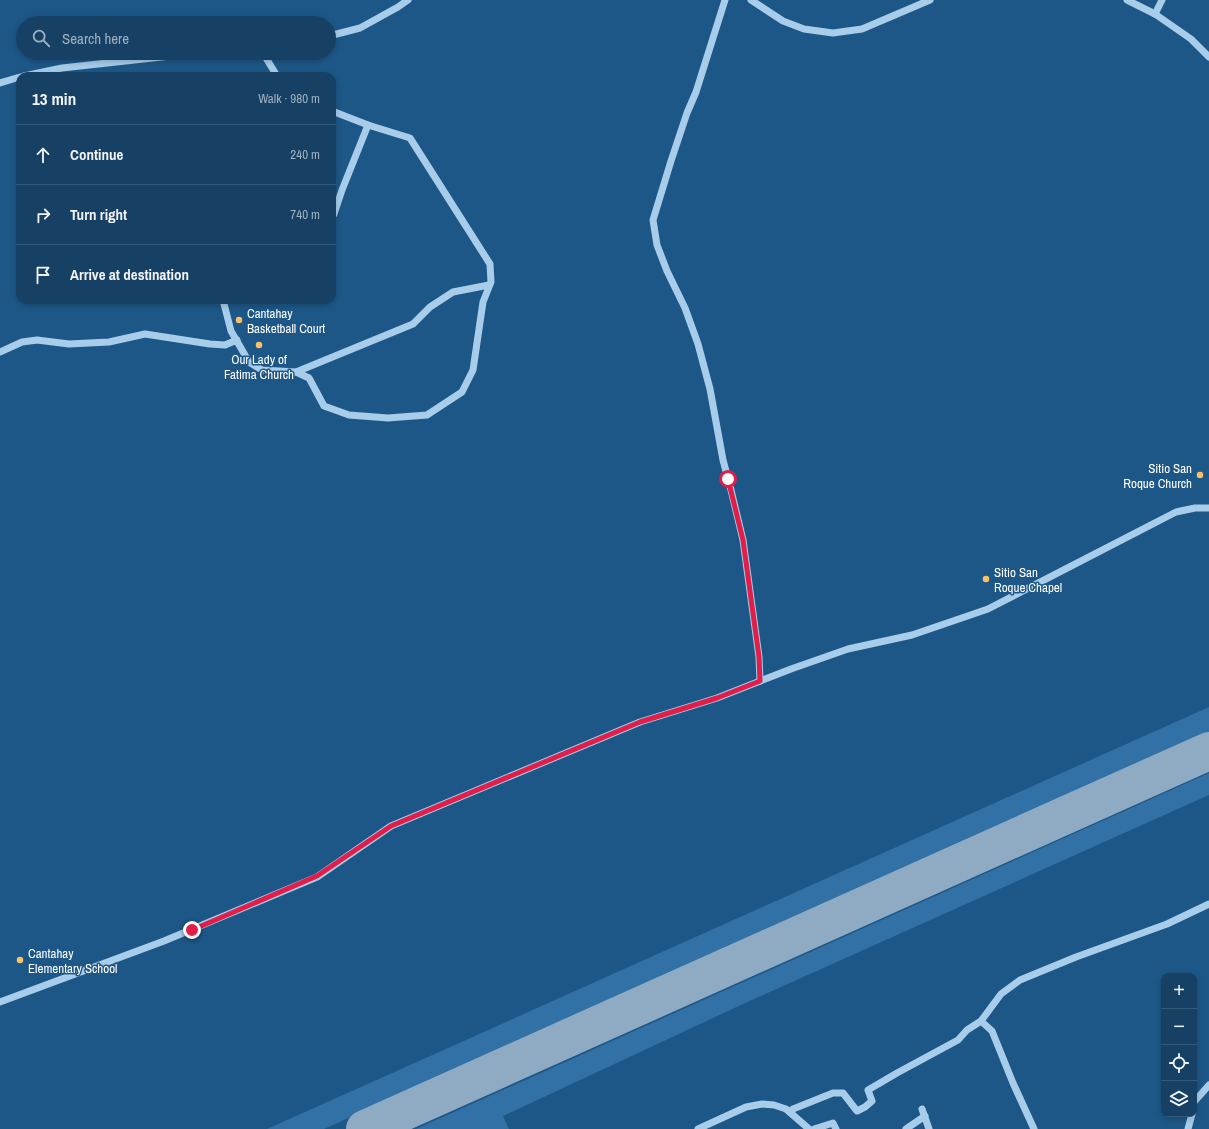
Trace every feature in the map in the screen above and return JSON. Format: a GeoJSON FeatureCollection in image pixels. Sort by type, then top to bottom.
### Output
{"type":"FeatureCollection","features":[{"type":"Feature","properties":{"kind":"street"},"geometry":{"type":"LineString","coordinates":[[393,0],[396,8]]}},
{"type":"Feature","properties":{"kind":"street"},"geometry":{"type":"LineString","coordinates":[[336,34],[360,28],[408,0]]}},
{"type":"Feature","properties":{"kind":"street"},"geometry":{"type":"LineString","coordinates":[[725,0],[696,92],[687,113],[671,161],[653,220],[657,245],[667,271],[685,308],[698,344],[710,389],[722,460],[732,490],[743,540],[759,657],[760,681]]}},
{"type":"Feature","properties":{"kind":"street"},"geometry":{"type":"LineString","coordinates":[[751,0],[790,24],[804,29],[833,33],[862,29],[930,0]]}},
{"type":"Feature","properties":{"kind":"street"},"geometry":{"type":"LineString","coordinates":[[1127,0],[1155,14],[1191,39],[1209,57]]}},
{"type":"Feature","properties":{"kind":"street"},"geometry":{"type":"LineString","coordinates":[[1155,14],[1162,0]]}},
{"type":"Feature","properties":{"kind":"street"},"geometry":{"type":"LineString","coordinates":[[43,72],[62,68],[135,60]]}},
{"type":"Feature","properties":{"kind":"street"},"geometry":{"type":"LineString","coordinates":[[267,60],[275,72]]}},
{"type":"Feature","properties":{"kind":"street"},"geometry":{"type":"LineString","coordinates":[[0,82],[16,78]]}},
{"type":"Feature","properties":{"kind":"street"},"geometry":{"type":"LineString","coordinates":[[224,304],[231,331],[249,362],[262,370],[296,372],[309,378],[324,406],[349,415],[388,418],[427,415],[462,392],[473,370],[483,302],[489,285],[490,264],[410,138],[368,125],[336,113]]}},
{"type":"Feature","properties":{"kind":"street"},"geometry":{"type":"LineString","coordinates":[[336,208],[368,125]]}},
{"type":"Feature","properties":{"kind":"street"},"geometry":{"type":"LineString","coordinates":[[296,372],[413,324],[430,307],[453,292],[489,285]]}},
{"type":"Feature","properties":{"kind":"street"},"geometry":{"type":"LineString","coordinates":[[0,352],[22,342],[37,340],[69,344],[108,342],[145,334],[225,345],[237,340]]}},
{"type":"Feature","properties":{"kind":"street"},"geometry":{"type":"LineString","coordinates":[[0,1002],[164,941],[317,876],[391,826],[640,722],[717,698],[848,649],[912,636],[988,609],[1176,512],[1195,508],[1209,508]]}},
{"type":"Feature","properties":{"kind":"street"},"geometry":{"type":"LineString","coordinates":[[790,1112],[793,1109],[833,1094],[843,1093],[856,1111],[865,1108],[872,1101],[868,1090],[958,1040],[967,1030],[981,1021],[1001,994],[1020,980],[1076,956],[1167,924],[1209,904]]}},
{"type":"Feature","properties":{"kind":"street"},"geometry":{"type":"LineString","coordinates":[[981,1021],[992,1031],[1034,1129]]}},
{"type":"Feature","properties":{"kind":"street"},"geometry":{"type":"LineString","coordinates":[[1197,1099],[1209,1085]]}},
{"type":"Feature","properties":{"kind":"street"},"geometry":{"type":"LineString","coordinates":[[698,1129],[739,1110],[762,1104],[774,1105],[786,1109],[809,1129]]}},
{"type":"Feature","properties":{"kind":"street"},"geometry":{"type":"LineString","coordinates":[[906,1129],[924,1112],[929,1129]]}},
{"type":"Feature","properties":{"kind":"street"},"geometry":{"type":"LineString","coordinates":[[1188,1129],[1191,1117]]}},
{"type":"Feature","properties":{"kind":"street"},"geometry":{"type":"LineString","coordinates":[[814,1129],[833,1123],[836,1129]]}},
{"type":"Feature","properties":{"kind":"shaded area"},"geometry":{"type":"Polygon","coordinates":[[[1209,707],[1209,732],[324,1129],[267,1129],[1209,707]]]}},
{"type":"Feature","properties":{"kind":"shaded area"},"geometry":{"type":"Polygon","coordinates":[[[1209,773],[1209,795],[743,1004],[503,1116],[509,1129],[416,1129],[1209,773]]]}},
{"type":"Feature","properties":{"kind":"taxiway"},"geometry":{"type":"LineString","coordinates":[[390,1129],[401,1113]]}},
{"type":"Feature","properties":{"kind":"runway"},"geometry":{"type":"LineString","coordinates":[[365,1129],[1209,751]]}},
{"type":"Feature","properties":{"kind":"place","name":"Cantahay Basketball Court"},"geometry":{"type":"Point","coordinates":[239,320]}},
{"type":"Feature","properties":{"kind":"place","name":"Our Lady of Fatima Church"},"geometry":{"type":"Point","coordinates":[259,345]}},
{"type":"Feature","properties":{"kind":"place","name":"Sitio San Roque Church"},"geometry":{"type":"Point","coordinates":[1200,475]}},
{"type":"Feature","properties":{"kind":"place","name":"Sitio San Roque Chapel"},"geometry":{"type":"Point","coordinates":[986,579]}},
{"type":"Feature","properties":{"kind":"place","name":"Cantahay Elementary School"},"geometry":{"type":"Point","coordinates":[20,960]}},
{"type":"Feature","properties":{"kind":"route"},"geometry":{"type":"LineString","coordinates":[[192,930],[317,876],[391,826],[640,722],[717,698],[760,681],[759,657],[743,540],[732,490],[728,479]]}}]}
